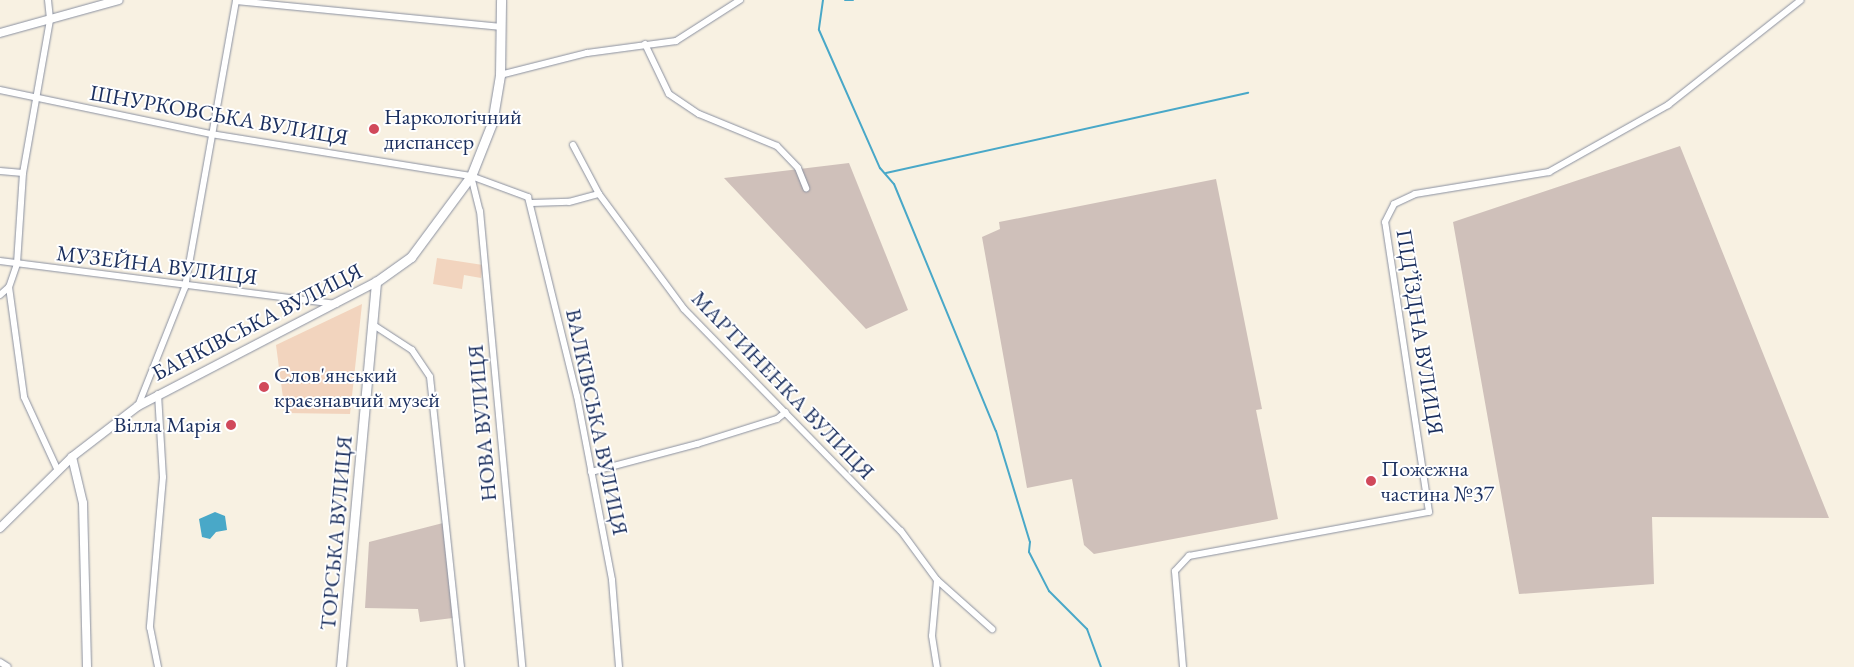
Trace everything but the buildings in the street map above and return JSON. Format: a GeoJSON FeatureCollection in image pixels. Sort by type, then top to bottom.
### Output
{"type":"FeatureCollection","features":[{"type":"Feature","properties":{"kind":"main road","name":"БАНКІВСЬКА ВУЛИЦЯ"},"geometry":{"type":"LineString","coordinates":[[376,282],[411,257],[471,176],[492,123],[500,75],[502,26],[500,0]]}},
{"type":"Feature","properties":{"kind":"main road","name":"ТОРСЬКА ВУЛИЦЯ"},"geometry":{"type":"LineString","coordinates":[[339,666],[375,326],[376,282]]}},
{"type":"Feature","properties":{"kind":"street"},"geometry":{"type":"LineString","coordinates":[[48,0],[50,20],[23,173],[17,264],[9,287],[24,397],[58,471]]}},
{"type":"Feature","properties":{"kind":"street"},"geometry":{"type":"LineString","coordinates":[[0,33],[119,0]]}},
{"type":"Feature","properties":{"kind":"street"},"geometry":{"type":"LineString","coordinates":[[138,406],[185,287],[236,0],[502,26]]}},
{"type":"Feature","properties":{"kind":"street"},"geometry":{"type":"LineString","coordinates":[[500,75],[568,56],[676,41],[740,0]]}},
{"type":"Feature","properties":{"kind":"street","name":"ПІД’ЇЗДНА ВУЛИЦЯ"},"geometry":{"type":"LineString","coordinates":[[1183,667],[1175,571],[1188,556],[1430,512],[1385,222],[1394,204],[1415,194],[1549,172],[1668,105],[1802,0]]}},
{"type":"Feature","properties":{"kind":"street"},"geometry":{"type":"LineString","coordinates":[[645,44],[669,94],[699,114],[777,146],[798,168],[806,188]]}},
{"type":"Feature","properties":{"kind":"street","name":"ШНУРКОВСЬКА ВУЛИЦЯ"},"geometry":{"type":"LineString","coordinates":[[0,90],[211,134],[471,176],[520,192],[532,203]]}},
{"type":"Feature","properties":{"kind":"street","name":"МАРТИНЕНКА ВУЛИЦЯ"},"geometry":{"type":"LineString","coordinates":[[572,145],[599,194],[684,309],[901,531],[937,580],[992,629]]}},
{"type":"Feature","properties":{"kind":"street"},"geometry":{"type":"LineString","coordinates":[[0,171],[23,173]]}},
{"type":"Feature","properties":{"kind":"street","name":"НОВА ВУЛИЦЯ"},"geometry":{"type":"LineString","coordinates":[[471,176],[480,211],[522,667]]}},
{"type":"Feature","properties":{"kind":"street"},"geometry":{"type":"LineString","coordinates":[[532,203],[569,202],[599,194]]}},
{"type":"Feature","properties":{"kind":"street","name":"ВАЛКІВСЬКА ВУЛИЦЯ"},"geometry":{"type":"LineString","coordinates":[[532,203],[591,472],[612,580],[619,667]]}},
{"type":"Feature","properties":{"kind":"street","name":"МУЗЕЙНА ВУЛИЦЯ"},"geometry":{"type":"LineString","coordinates":[[0,260],[17,264],[185,287],[340,304]]}},
{"type":"Feature","properties":{"kind":"street","name":"БАНКІВСЬКА ВУЛИЦЯ"},"geometry":{"type":"LineString","coordinates":[[0,528],[72,457],[138,406],[158,394],[340,304],[376,282]]}},
{"type":"Feature","properties":{"kind":"street"},"geometry":{"type":"LineString","coordinates":[[0,295],[9,287]]}},
{"type":"Feature","properties":{"kind":"street"},"geometry":{"type":"LineString","coordinates":[[375,326],[412,350],[430,376],[462,667]]}},
{"type":"Feature","properties":{"kind":"street"},"geometry":{"type":"LineString","coordinates":[[158,394],[163,477],[150,628],[158,667]]}},
{"type":"Feature","properties":{"kind":"street"},"geometry":{"type":"LineString","coordinates":[[591,472],[706,442],[777,419],[786,412]]}},
{"type":"Feature","properties":{"kind":"street"},"geometry":{"type":"LineString","coordinates":[[72,457],[83,503],[87,667]]}},
{"type":"Feature","properties":{"kind":"street"},"geometry":{"type":"LineString","coordinates":[[937,580],[932,636],[937,667]]}},
{"type":"Feature","properties":{"kind":"street"},"geometry":{"type":"LineString","coordinates":[[0,662],[8,667]]}},
{"type":"Feature","properties":{"kind":"shaded area"},"geometry":{"type":"Polygon","coordinates":[[[1680,146],[1829,518],[1652,517],[1654,584],[1519,594],[1453,222],[1680,146]]]}},
{"type":"Feature","properties":{"kind":"shaded area"},"geometry":{"type":"Polygon","coordinates":[[[849,163],[908,310],[866,329],[724,178],[849,163]]]}},
{"type":"Feature","properties":{"kind":"shaded area"},"geometry":{"type":"Polygon","coordinates":[[[1216,179],[1262,409],[1256,410],[1278,519],[1094,554],[1084,545],[1072,479],[1027,488],[982,237],[1000,229],[999,222],[1216,179]]]}},
{"type":"Feature","properties":{"kind":"shaded area"},"geometry":{"type":"Polygon","coordinates":[[[437,258],[483,265],[481,278],[464,275],[462,289],[433,284],[437,258]]]}},
{"type":"Feature","properties":{"kind":"shaded area"},"geometry":{"type":"Polygon","coordinates":[[[362,304],[350,414],[285,413],[276,345],[362,304]]]}},
{"type":"Feature","properties":{"kind":"shaded area"},"geometry":{"type":"Polygon","coordinates":[[[443,523],[453,618],[420,622],[418,609],[365,608],[369,542],[443,523]]]}},
{"type":"Feature","properties":{"kind":"water"},"geometry":{"type":"Polygon","coordinates":[[[215,512],[225,516],[227,530],[216,532],[210,539],[202,537],[199,519],[215,512]]]}},
{"type":"Feature","properties":{"kind":"waterway"},"geometry":{"type":"LineString","coordinates":[[823,0],[819,30],[880,168],[894,184],[996,431],[1030,542],[1029,552],[1049,591],[1087,629],[1101,667]]}},
{"type":"Feature","properties":{"kind":"waterway"},"geometry":{"type":"LineString","coordinates":[[845,0],[853,0]]}},
{"type":"Feature","properties":{"kind":"waterway"},"geometry":{"type":"LineString","coordinates":[[886,173],[1248,93]]}},
{"type":"Feature","properties":{"kind":"place","name":"Наркологічний диспансер"},"geometry":{"type":"Point","coordinates":[374,129]}},
{"type":"Feature","properties":{"kind":"place","name":"Слов'янський краєзнавчий музей"},"geometry":{"type":"Point","coordinates":[264,387]}},
{"type":"Feature","properties":{"kind":"place","name":"Вілла Марія"},"geometry":{"type":"Point","coordinates":[231,425]}},
{"type":"Feature","properties":{"kind":"place","name":"Пожежна частина №37"},"geometry":{"type":"Point","coordinates":[1371,481]}}]}
